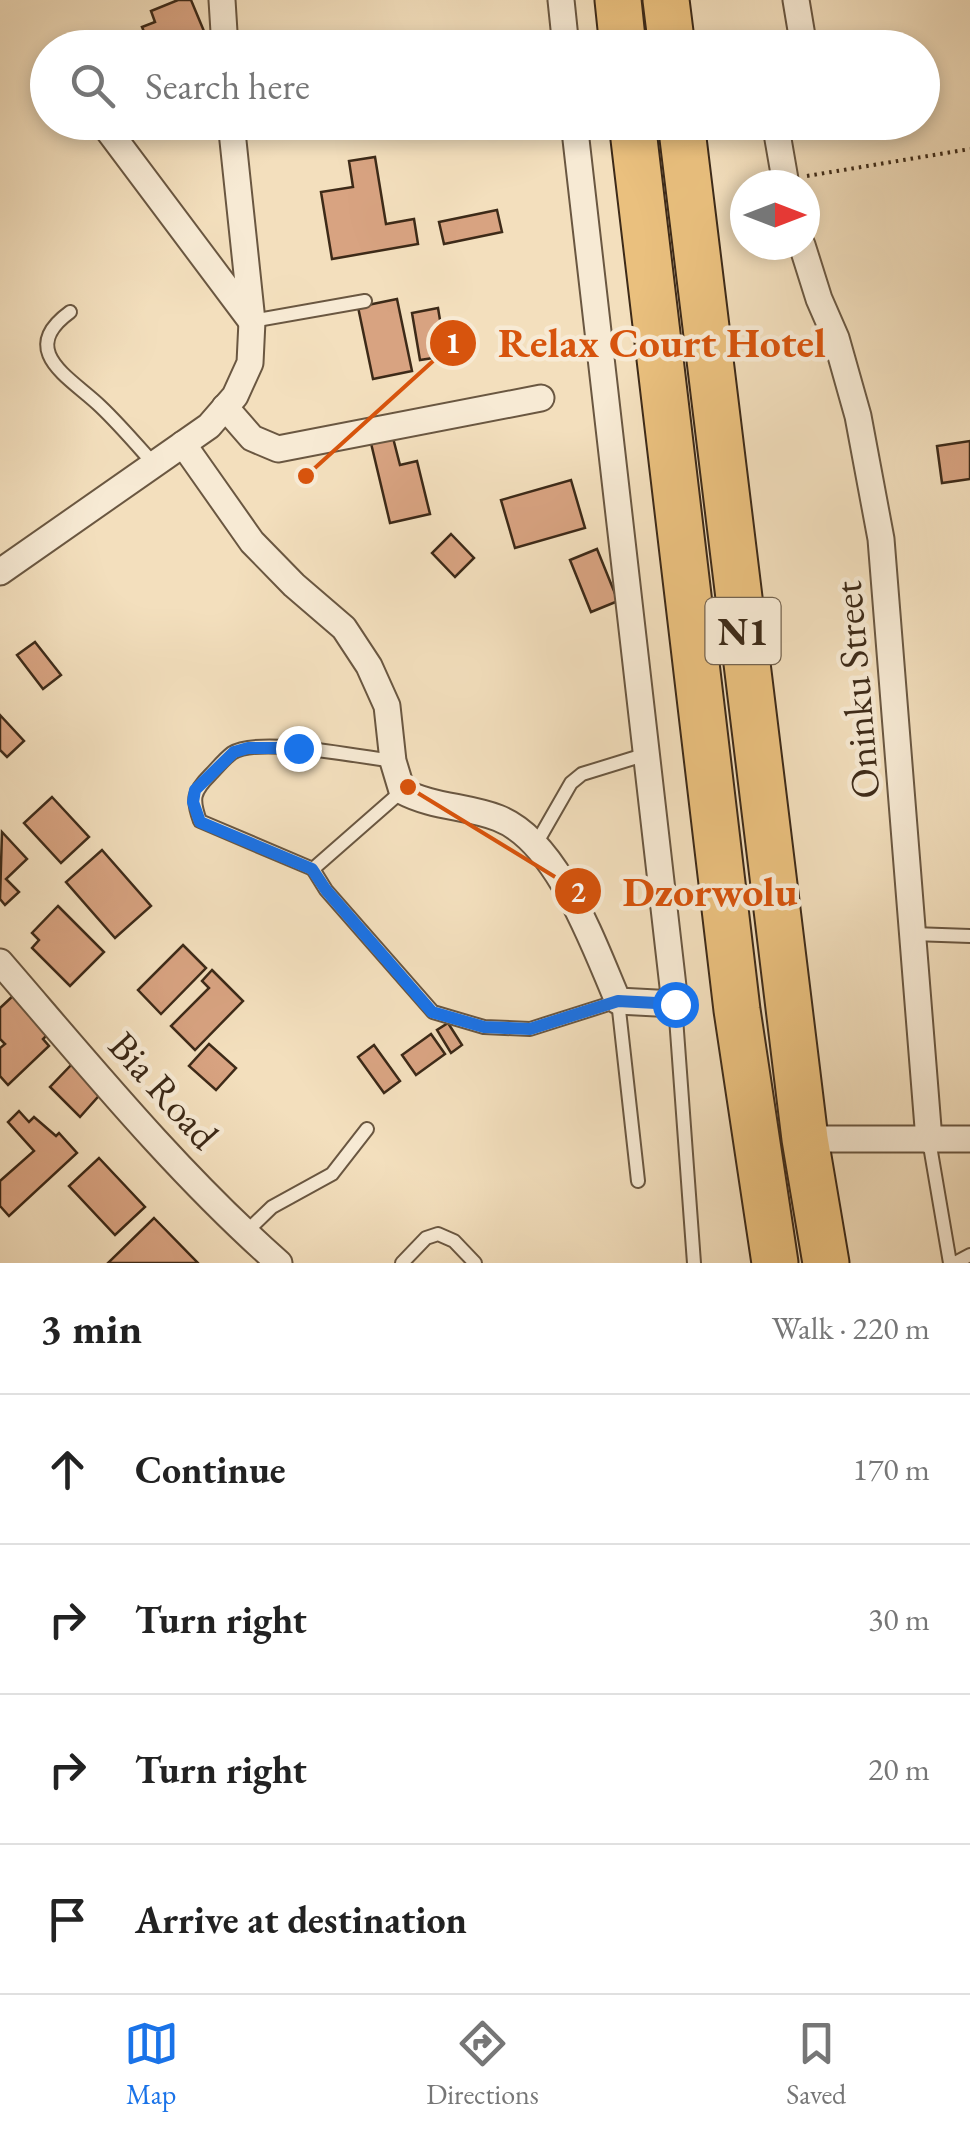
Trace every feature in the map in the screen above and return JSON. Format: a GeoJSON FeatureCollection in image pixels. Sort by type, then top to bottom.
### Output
{"type":"FeatureCollection","features":[{"type":"Feature","properties":{"kind":"highway"},"geometry":{"type":"LineString","coordinates":[[618,0],[621,30]]}},
{"type":"Feature","properties":{"kind":"highway"},"geometry":{"type":"LineString","coordinates":[[666,0],[670,30]]}},
{"type":"Feature","properties":{"kind":"highway","name":"N1"},"geometry":{"type":"LineString","coordinates":[[634,140],[738,1010],[775,1263]]}},
{"type":"Feature","properties":{"kind":"highway","name":"N1"},"geometry":{"type":"LineString","coordinates":[[683,140],[805,1139],[826,1263]]}},
{"type":"Feature","properties":{"kind":"highway"},"geometry":{"type":"LineString","coordinates":[[738,1010],[730,1159],[743,1263]]}},
{"type":"Feature","properties":{"kind":"street"},"geometry":{"type":"LineString","coordinates":[[222,0],[224,30]]}},
{"type":"Feature","properties":{"kind":"street"},"geometry":{"type":"LineString","coordinates":[[561,0],[564,30]]}},
{"type":"Feature","properties":{"kind":"street"},"geometry":{"type":"LineString","coordinates":[[796,0],[801,30]]}},
{"type":"Feature","properties":{"kind":"street"},"geometry":{"type":"LineString","coordinates":[[116,140],[252,321]]}},
{"type":"Feature","properties":{"kind":"street"},"geometry":{"type":"LineString","coordinates":[[0,572],[208,426],[236,396],[250,362],[252,321],[233,140]]}},
{"type":"Feature","properties":{"kind":"street"},"geometry":{"type":"LineString","coordinates":[[183,444],[252,542],[344,628],[369,666],[387,706],[393,762],[402,790],[421,801],[501,819],[536,844],[562,881],[618,1001],[675,1004],[576,140]]}},
{"type":"Feature","properties":{"kind":"street"},"geometry":{"type":"LineString","coordinates":[[778,140],[784,170]]}},
{"type":"Feature","properties":{"kind":"street","name":"Oninku Street"},"geometry":{"type":"LineString","coordinates":[[807,260],[836,338],[858,416],[881,539],[929,1140]]}},
{"type":"Feature","properties":{"kind":"street"},"geometry":{"type":"LineString","coordinates":[[225,408],[252,438],[278,449],[541,398]]}},
{"type":"Feature","properties":{"kind":"street","name":"Bia Road"},"geometry":{"type":"LineString","coordinates":[[0,962],[88,1064],[245,1233],[279,1263]]}},
{"type":"Feature","properties":{"kind":"street"},"geometry":{"type":"LineString","coordinates":[[805,1139],[970,1139]]}},
{"type":"Feature","properties":{"kind":"lane"},"geometry":{"type":"LineString","coordinates":[[252,321],[365,301]]}},
{"type":"Feature","properties":{"kind":"lane"},"geometry":{"type":"LineString","coordinates":[[70,312],[48,335],[49,355],[62,376],[99,404],[154,464]]}},
{"type":"Feature","properties":{"kind":"lane"},"geometry":{"type":"LineString","coordinates":[[393,762],[298,748],[248,748],[234,752],[195,790],[193,802],[200,822],[312,869],[432,1012],[484,1027],[530,1029],[618,1001],[638,1180]]}},
{"type":"Feature","properties":{"kind":"lane"},"geometry":{"type":"LineString","coordinates":[[536,844],[571,783],[582,774],[647,754]]}},
{"type":"Feature","properties":{"kind":"lane"},"geometry":{"type":"LineString","coordinates":[[312,869],[402,790]]}},
{"type":"Feature","properties":{"kind":"lane"},"geometry":{"type":"LineString","coordinates":[[913,934],[970,936]]}},
{"type":"Feature","properties":{"kind":"lane"},"geometry":{"type":"LineString","coordinates":[[675,1004],[694,1263]]}},
{"type":"Feature","properties":{"kind":"lane"},"geometry":{"type":"LineString","coordinates":[[245,1233],[272,1208],[332,1174],[367,1129]]}},
{"type":"Feature","properties":{"kind":"lane"},"geometry":{"type":"LineString","coordinates":[[929,1140],[952,1263],[970,1255]]}},
{"type":"Feature","properties":{"kind":"lane"},"geometry":{"type":"LineString","coordinates":[[402,1263],[426,1238],[438,1234],[454,1241],[475,1263]]}},
{"type":"Feature","properties":{"kind":"path"},"geometry":{"type":"LineString","coordinates":[[820,176],[970,150]]}},
{"type":"Feature","properties":{"kind":"building"},"geometry":{"type":"Polygon","coordinates":[[[178,0],[191,0],[204,30],[143,30],[142,27],[155,22],[151,11],[178,0]]]}},
{"type":"Feature","properties":{"kind":"building"},"geometry":{"type":"Polygon","coordinates":[[[375,157],[386,224],[414,219],[418,244],[332,259],[321,192],[353,187],[349,161],[375,157]]]}},
{"type":"Feature","properties":{"kind":"building"},"geometry":{"type":"Polygon","coordinates":[[[497,210],[502,232],[444,244],[439,222],[497,210]]]}},
{"type":"Feature","properties":{"kind":"building"},"geometry":{"type":"Polygon","coordinates":[[[397,299],[412,371],[373,379],[358,307],[397,299]]]}},
{"type":"Feature","properties":{"kind":"building"},"geometry":{"type":"Polygon","coordinates":[[[438,308],[446,356],[420,360],[412,313],[438,308]]]}},
{"type":"Feature","properties":{"kind":"building"},"geometry":{"type":"Polygon","coordinates":[[[392,434],[400,465],[417,461],[430,514],[390,523],[370,439],[392,434]]]}},
{"type":"Feature","properties":{"kind":"building"},"geometry":{"type":"Polygon","coordinates":[[[970,441],[970,479],[942,483],[937,446],[970,441]]]}},
{"type":"Feature","properties":{"kind":"building"},"geometry":{"type":"Polygon","coordinates":[[[571,480],[585,528],[515,548],[501,500],[571,480]]]}},
{"type":"Feature","properties":{"kind":"building"},"geometry":{"type":"Polygon","coordinates":[[[451,534],[474,558],[455,577],[432,553],[451,534]]]}},
{"type":"Feature","properties":{"kind":"building"},"geometry":{"type":"Polygon","coordinates":[[[597,549],[618,601],[591,612],[570,560],[597,549]]]}},
{"type":"Feature","properties":{"kind":"building"},"geometry":{"type":"Polygon","coordinates":[[[35,642],[61,675],[43,689],[17,655],[35,642]]]}},
{"type":"Feature","properties":{"kind":"building"},"geometry":{"type":"Polygon","coordinates":[[[0,715],[24,741],[7,757],[0,750],[0,715]]]}},
{"type":"Feature","properties":{"kind":"building"},"geometry":{"type":"Polygon","coordinates":[[[52,797],[89,837],[61,863],[24,823],[52,797]]]}},
{"type":"Feature","properties":{"kind":"building"},"geometry":{"type":"Polygon","coordinates":[[[2,832],[27,859],[6,879],[19,892],[5,905],[0,899],[2,832]]]}},
{"type":"Feature","properties":{"kind":"building"},"geometry":{"type":"Polygon","coordinates":[[[102,850],[151,906],[115,938],[66,882],[102,850]]]}},
{"type":"Feature","properties":{"kind":"building"},"geometry":{"type":"Polygon","coordinates":[[[58,906],[104,952],[70,986],[32,948],[39,940],[32,933],[58,906]]]}},
{"type":"Feature","properties":{"kind":"building"},"geometry":{"type":"Polygon","coordinates":[[[183,945],[206,968],[161,1014],[138,990],[183,945]]]}},
{"type":"Feature","properties":{"kind":"building"},"geometry":{"type":"Polygon","coordinates":[[[212,970],[243,1001],[195,1050],[171,1026],[209,988],[202,981],[212,970]]]}},
{"type":"Feature","properties":{"kind":"building"},"geometry":{"type":"Polygon","coordinates":[[[16,993],[51,1031],[43,1039],[49,1046],[8,1085],[0,1076],[0,1048],[5,1044],[0,1039],[0,1008],[16,993]]]}},
{"type":"Feature","properties":{"kind":"building"},"geometry":{"type":"Polygon","coordinates":[[[448,1023],[462,1045],[451,1053],[437,1030],[448,1023]]]}},
{"type":"Feature","properties":{"kind":"building"},"geometry":{"type":"Polygon","coordinates":[[[431,1034],[445,1054],[416,1075],[402,1055],[431,1034]]]}},
{"type":"Feature","properties":{"kind":"building"},"geometry":{"type":"Polygon","coordinates":[[[209,1044],[236,1068],[216,1090],[189,1066],[209,1044]]]}},
{"type":"Feature","properties":{"kind":"building"},"geometry":{"type":"Polygon","coordinates":[[[374,1045],[400,1081],[384,1093],[358,1057],[374,1045]]]}},
{"type":"Feature","properties":{"kind":"building"},"geometry":{"type":"Polygon","coordinates":[[[74,1062],[104,1090],[80,1117],[50,1087],[74,1062]]]}},
{"type":"Feature","properties":{"kind":"building"},"geometry":{"type":"Polygon","coordinates":[[[19,1111],[29,1122],[34,1117],[56,1136],[59,1133],[77,1153],[9,1216],[0,1206],[0,1181],[34,1151],[8,1122],[19,1111]]]}},
{"type":"Feature","properties":{"kind":"building"},"geometry":{"type":"Polygon","coordinates":[[[99,1158],[145,1207],[115,1235],[69,1186],[99,1158]]]}},
{"type":"Feature","properties":{"kind":"building"},"geometry":{"type":"Polygon","coordinates":[[[154,1218],[198,1263],[108,1263],[154,1218]]]}},
{"type":"Feature","properties":{"kind":"place","name":"Relax Court Hotel"},"geometry":{"type":"Point","coordinates":[306,476]}},
{"type":"Feature","properties":{"kind":"place","name":"Dzorwolu"},"geometry":{"type":"Point","coordinates":[408,787]}},
{"type":"Feature","properties":{"kind":"route"},"geometry":{"type":"LineString","coordinates":[[298,748],[248,748],[234,752],[195,790],[193,802],[200,822],[312,869],[432,1012],[484,1027],[530,1029],[618,1001],[675,1004]]}}]}
